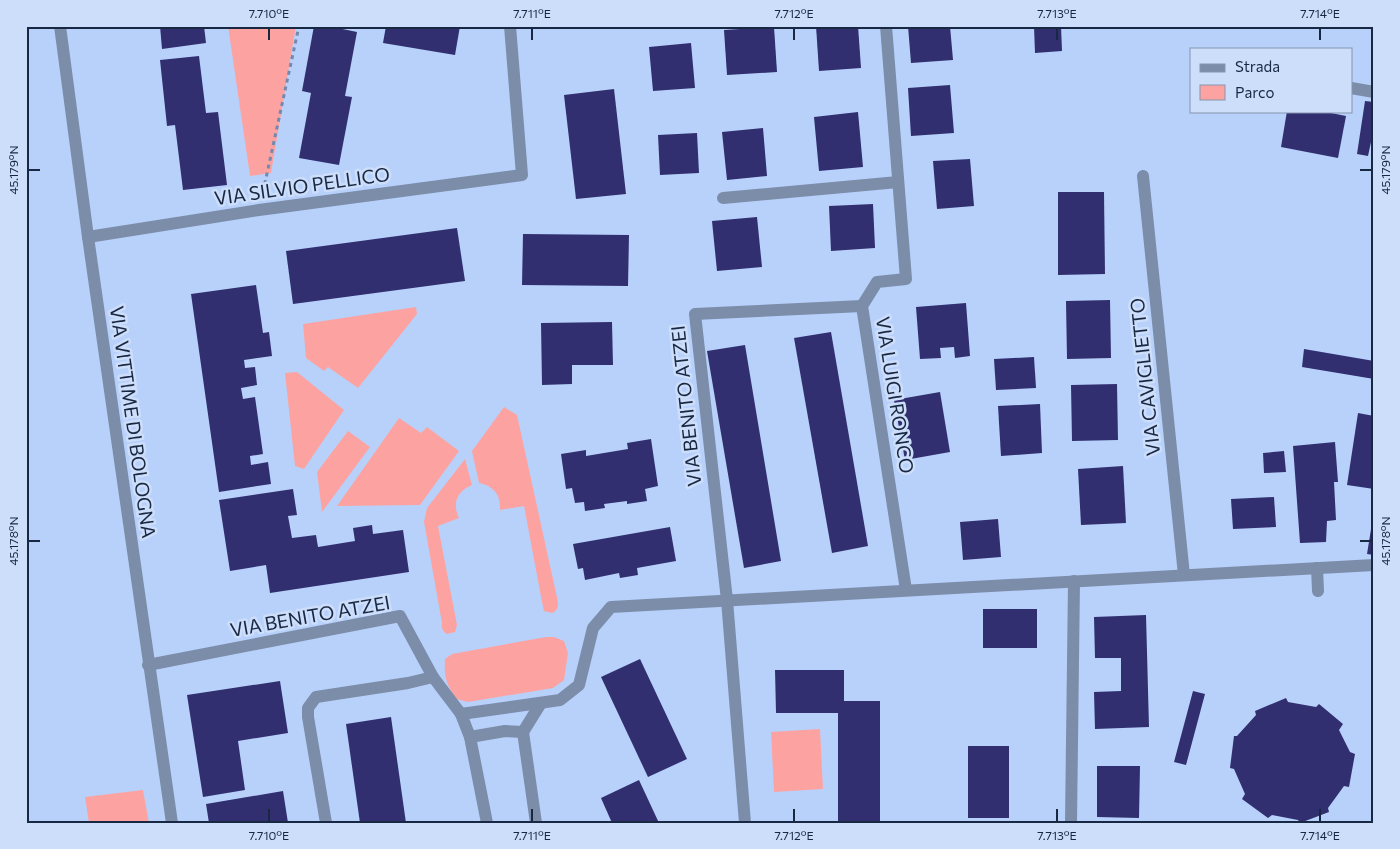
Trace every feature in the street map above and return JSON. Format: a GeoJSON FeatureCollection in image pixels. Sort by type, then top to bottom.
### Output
{"type":"FeatureCollection","features":[{"type":"Feature","properties":{"kind":"street","name":"VIA VITTIME DI BOLOGNA"},"geometry":{"type":"LineString","coordinates":[[60,26],[148,665],[172,823]]}},
{"type":"Feature","properties":{"kind":"street","name":"VIA SILVIO PELLICO"},"geometry":{"type":"LineString","coordinates":[[88,237],[259,210],[522,175],[510,26]]}},
{"type":"Feature","properties":{"kind":"street","name":"VIA LUIGI RONCO"},"geometry":{"type":"LineString","coordinates":[[886,26],[906,279],[877,282],[862,306],[906,590]]}},
{"type":"Feature","properties":{"kind":"street"},"geometry":{"type":"LineString","coordinates":[[1352,88],[1374,92]]}},
{"type":"Feature","properties":{"kind":"street","name":"VIA CAVIGLIETTO"},"geometry":{"type":"LineString","coordinates":[[1143,176],[1184,575]]}},
{"type":"Feature","properties":{"kind":"street"},"geometry":{"type":"LineString","coordinates":[[724,198],[898,182]]}},
{"type":"Feature","properties":{"kind":"street","name":"VIA BENITO ATZEI"},"geometry":{"type":"LineString","coordinates":[[727,600],[695,314],[862,306]]}},
{"type":"Feature","properties":{"kind":"street"},"geometry":{"type":"LineString","coordinates":[[461,714],[560,700],[579,685],[594,628],[611,608],[1374,565]]}},
{"type":"Feature","properties":{"kind":"street"},"geometry":{"type":"LineString","coordinates":[[1317,568],[1318,591]]}},
{"type":"Feature","properties":{"kind":"street"},"geometry":{"type":"LineString","coordinates":[[1071,823],[1074,581]]}},
{"type":"Feature","properties":{"kind":"street"},"geometry":{"type":"LineString","coordinates":[[727,600],[745,823]]}},
{"type":"Feature","properties":{"kind":"street","name":"VIA BENITO ATZEI"},"geometry":{"type":"LineString","coordinates":[[148,665],[400,616],[433,677],[461,714],[470,737],[486,823]]}},
{"type":"Feature","properties":{"kind":"street"},"geometry":{"type":"LineString","coordinates":[[326,823],[308,717],[308,708],[312,702],[316,697],[408,683],[433,677]]}},
{"type":"Feature","properties":{"kind":"street"},"geometry":{"type":"LineString","coordinates":[[536,823],[523,732],[541,702]]}},
{"type":"Feature","properties":{"kind":"street"},"geometry":{"type":"LineString","coordinates":[[470,737],[506,731],[523,732]]}},
{"type":"Feature","properties":{"kind":"path"},"geometry":{"type":"LineString","coordinates":[[259,210],[299,26]]}},
{"type":"Feature","properties":{"kind":"green space"},"geometry":{"type":"Polygon","coordinates":[[[228,26],[296,26],[271,173],[250,176],[228,26]]]}},
{"type":"Feature","properties":{"kind":"green space"},"geometry":{"type":"Polygon","coordinates":[[[416,307],[417,314],[358,388],[328,367],[324,371],[306,358],[303,324],[416,307]]]}},
{"type":"Feature","properties":{"kind":"green space"},"geometry":{"type":"Polygon","coordinates":[[[297,372],[344,410],[304,469],[295,466],[285,373],[297,372]]]}},
{"type":"Feature","properties":{"kind":"green space"},"geometry":{"type":"Polygon","coordinates":[[[504,407],[517,415],[558,602],[557,609],[552,613],[544,611],[524,506],[500,510],[496,492],[489,486],[479,483],[472,451],[504,407]]]}},
{"type":"Feature","properties":{"kind":"green space"},"geometry":{"type":"Polygon","coordinates":[[[399,418],[421,433],[427,427],[459,451],[420,505],[337,506],[399,418]]]}},
{"type":"Feature","properties":{"kind":"green space"},"geometry":{"type":"Polygon","coordinates":[[[348,431],[370,447],[322,512],[317,472],[348,431]]]}},
{"type":"Feature","properties":{"kind":"green space"},"geometry":{"type":"Polygon","coordinates":[[[465,459],[472,485],[459,494],[457,498],[456,507],[459,518],[438,526],[457,625],[455,632],[447,634],[442,628],[424,522],[427,508],[465,459]]]}},
{"type":"Feature","properties":{"kind":"green space"},"geometry":{"type":"Polygon","coordinates":[[[554,637],[564,641],[568,653],[564,680],[553,688],[468,702],[456,699],[445,676],[445,659],[452,654],[554,637]]]}},
{"type":"Feature","properties":{"kind":"green space"},"geometry":{"type":"Polygon","coordinates":[[[820,729],[823,789],[774,792],[771,732],[820,729]]]}},
{"type":"Feature","properties":{"kind":"green space"},"geometry":{"type":"Polygon","coordinates":[[[143,790],[149,823],[89,823],[85,797],[143,790]]]}},
{"type":"Feature","properties":{"kind":"building"},"geometry":{"type":"Polygon","coordinates":[[[160,26],[204,26],[206,43],[162,49],[160,26]]]}},
{"type":"Feature","properties":{"kind":"building"},"geometry":{"type":"Polygon","coordinates":[[[314,26],[328,26],[357,32],[345,96],[352,97],[339,165],[299,158],[311,93],[302,91],[314,26]]]}},
{"type":"Feature","properties":{"kind":"building"},"geometry":{"type":"Polygon","coordinates":[[[386,26],[460,26],[455,55],[383,43],[386,26]]]}},
{"type":"Feature","properties":{"kind":"building"},"geometry":{"type":"Polygon","coordinates":[[[816,26],[858,26],[861,68],[819,71],[816,26]]]}},
{"type":"Feature","properties":{"kind":"building"},"geometry":{"type":"Polygon","coordinates":[[[908,26],[950,26],[953,60],[911,63],[908,26]]]}},
{"type":"Feature","properties":{"kind":"building"},"geometry":{"type":"Polygon","coordinates":[[[1034,26],[1061,26],[1062,51],[1035,53],[1034,26]]]}},
{"type":"Feature","properties":{"kind":"building"},"geometry":{"type":"Polygon","coordinates":[[[774,27],[777,72],[727,75],[724,30],[774,27]]]}},
{"type":"Feature","properties":{"kind":"building"},"geometry":{"type":"Polygon","coordinates":[[[691,43],[695,88],[653,91],[649,47],[691,43]]]}},
{"type":"Feature","properties":{"kind":"building"},"geometry":{"type":"Polygon","coordinates":[[[199,56],[206,113],[218,112],[227,185],[183,190],[175,125],[167,126],[160,60],[199,56]]]}},
{"type":"Feature","properties":{"kind":"building"},"geometry":{"type":"Polygon","coordinates":[[[950,85],[954,133],[911,136],[908,88],[950,85]]]}},
{"type":"Feature","properties":{"kind":"building"},"geometry":{"type":"Polygon","coordinates":[[[614,89],[626,194],[576,199],[564,95],[614,89]]]}},
{"type":"Feature","properties":{"kind":"building"},"geometry":{"type":"Polygon","coordinates":[[[1365,101],[1374,102],[1374,128],[1368,156],[1357,154],[1365,101]]]}},
{"type":"Feature","properties":{"kind":"building"},"geometry":{"type":"Polygon","coordinates":[[[858,112],[863,167],[819,171],[814,117],[858,112]]]}},
{"type":"Feature","properties":{"kind":"building"},"geometry":{"type":"Polygon","coordinates":[[[1287,112],[1326,112],[1346,116],[1338,158],[1281,147],[1287,112]]]}},
{"type":"Feature","properties":{"kind":"building"},"geometry":{"type":"Polygon","coordinates":[[[763,128],[767,176],[727,180],[722,132],[763,128]]]}},
{"type":"Feature","properties":{"kind":"building"},"geometry":{"type":"Polygon","coordinates":[[[697,133],[699,173],[660,175],[658,135],[697,133]]]}},
{"type":"Feature","properties":{"kind":"building"},"geometry":{"type":"Polygon","coordinates":[[[970,159],[974,206],[937,209],[933,161],[970,159]]]}},
{"type":"Feature","properties":{"kind":"building"},"geometry":{"type":"Polygon","coordinates":[[[1058,192],[1104,192],[1105,274],[1058,275],[1058,192]]]}},
{"type":"Feature","properties":{"kind":"building"},"geometry":{"type":"Polygon","coordinates":[[[873,204],[875,248],[831,251],[829,206],[873,204]]]}},
{"type":"Feature","properties":{"kind":"building"},"geometry":{"type":"Polygon","coordinates":[[[757,217],[762,267],[717,271],[712,221],[757,217]]]}},
{"type":"Feature","properties":{"kind":"building"},"geometry":{"type":"Polygon","coordinates":[[[457,228],[465,281],[293,304],[286,251],[457,228]]]}},
{"type":"Feature","properties":{"kind":"building"},"geometry":{"type":"Polygon","coordinates":[[[523,234],[629,235],[628,286],[522,285],[523,234]]]}},
{"type":"Feature","properties":{"kind":"building"},"geometry":{"type":"Polygon","coordinates":[[[256,285],[263,333],[269,332],[272,356],[244,360],[245,368],[255,367],[257,385],[241,388],[243,399],[255,397],[263,454],[250,456],[251,465],[268,462],[271,484],[219,492],[191,294],[256,285]]]}},
{"type":"Feature","properties":{"kind":"building"},"geometry":{"type":"Polygon","coordinates":[[[1110,300],[1111,358],[1067,359],[1066,301],[1110,300]]]}},
{"type":"Feature","properties":{"kind":"building"},"geometry":{"type":"Polygon","coordinates":[[[966,303],[970,356],[955,358],[954,347],[940,348],[941,358],[920,359],[916,307],[966,303]]]}},
{"type":"Feature","properties":{"kind":"building"},"geometry":{"type":"Polygon","coordinates":[[[612,322],[613,365],[572,365],[572,384],[542,385],[541,323],[612,322]]]}},
{"type":"Feature","properties":{"kind":"building"},"geometry":{"type":"Polygon","coordinates":[[[831,332],[868,546],[832,553],[794,338],[831,332]]]}},
{"type":"Feature","properties":{"kind":"building"},"geometry":{"type":"Polygon","coordinates":[[[745,345],[781,561],[744,568],[707,351],[745,345]]]}},
{"type":"Feature","properties":{"kind":"building"},"geometry":{"type":"Polygon","coordinates":[[[1304,349],[1374,361],[1374,379],[1302,367],[1304,349]]]}},
{"type":"Feature","properties":{"kind":"building"},"geometry":{"type":"Polygon","coordinates":[[[1034,357],[1036,388],[996,390],[994,359],[1034,357]]]}},
{"type":"Feature","properties":{"kind":"building"},"geometry":{"type":"Polygon","coordinates":[[[1117,384],[1118,440],[1072,441],[1071,385],[1117,384]]]}},
{"type":"Feature","properties":{"kind":"building"},"geometry":{"type":"Polygon","coordinates":[[[940,392],[950,452],[905,460],[894,400],[940,392]]]}},
{"type":"Feature","properties":{"kind":"building"},"geometry":{"type":"Polygon","coordinates":[[[1040,404],[1042,453],[1001,456],[998,406],[1040,404]]]}},
{"type":"Feature","properties":{"kind":"building"},"geometry":{"type":"Polygon","coordinates":[[[1358,413],[1374,416],[1374,489],[1347,485],[1358,413]]]}},
{"type":"Feature","properties":{"kind":"building"},"geometry":{"type":"Polygon","coordinates":[[[651,439],[658,486],[645,489],[647,501],[627,504],[627,501],[604,504],[605,508],[585,511],[584,502],[575,503],[572,488],[566,489],[561,454],[586,450],[586,456],[628,449],[627,443],[651,439]]]}},
{"type":"Feature","properties":{"kind":"building"},"geometry":{"type":"Polygon","coordinates":[[[1335,442],[1338,482],[1334,482],[1336,520],[1327,521],[1326,542],[1300,543],[1293,446],[1335,442]]]}},
{"type":"Feature","properties":{"kind":"building"},"geometry":{"type":"Polygon","coordinates":[[[1284,451],[1286,472],[1264,473],[1263,453],[1284,451]]]}},
{"type":"Feature","properties":{"kind":"building"},"geometry":{"type":"Polygon","coordinates":[[[1123,466],[1126,523],[1081,525],[1078,469],[1123,466]]]}},
{"type":"Feature","properties":{"kind":"building"},"geometry":{"type":"Polygon","coordinates":[[[293,489],[297,515],[288,516],[292,538],[316,535],[318,547],[355,541],[353,528],[372,525],[373,534],[403,530],[409,572],[270,593],[266,565],[230,571],[219,500],[293,489]]]}},
{"type":"Feature","properties":{"kind":"building"},"geometry":{"type":"Polygon","coordinates":[[[1274,497],[1276,527],[1233,529],[1231,499],[1274,497]]]}},
{"type":"Feature","properties":{"kind":"building"},"geometry":{"type":"Polygon","coordinates":[[[1374,517],[1374,555],[1367,554],[1374,517]]]}},
{"type":"Feature","properties":{"kind":"building"},"geometry":{"type":"Polygon","coordinates":[[[998,519],[1001,557],[963,560],[960,522],[998,519]]]}},
{"type":"Feature","properties":{"kind":"building"},"geometry":{"type":"Polygon","coordinates":[[[670,527],[676,561],[637,568],[638,575],[620,578],[619,573],[585,580],[583,568],[578,569],[573,544],[670,527]]]}},
{"type":"Feature","properties":{"kind":"building"},"geometry":{"type":"Polygon","coordinates":[[[983,609],[1037,609],[1037,648],[983,648],[983,609]]]}},
{"type":"Feature","properties":{"kind":"building"},"geometry":{"type":"Polygon","coordinates":[[[1146,615],[1149,727],[1095,729],[1094,692],[1121,691],[1121,658],[1095,658],[1094,617],[1146,615]]]}},
{"type":"Feature","properties":{"kind":"building"},"geometry":{"type":"Polygon","coordinates":[[[640,659],[687,759],[648,777],[601,677],[640,659]]]}},
{"type":"Feature","properties":{"kind":"building"},"geometry":{"type":"Polygon","coordinates":[[[775,670],[844,670],[844,701],[880,701],[880,823],[838,823],[838,713],[776,713],[775,670]]]}},
{"type":"Feature","properties":{"kind":"building"},"geometry":{"type":"Polygon","coordinates":[[[280,681],[288,733],[238,741],[245,790],[203,797],[187,695],[280,681]]]}},
{"type":"Feature","properties":{"kind":"building"},"geometry":{"type":"Polygon","coordinates":[[[1193,691],[1205,694],[1186,765],[1174,762],[1193,691]]]}},
{"type":"Feature","properties":{"kind":"building"},"geometry":{"type":"Polygon","coordinates":[[[1286,698],[1288,702],[1316,707],[1319,704],[1343,724],[1339,730],[1350,752],[1355,754],[1349,787],[1344,786],[1328,808],[1329,812],[1300,823],[1298,820],[1272,815],[1268,818],[1242,799],[1245,794],[1234,769],[1230,768],[1234,736],[1237,736],[1256,715],[1255,711],[1286,698]]]}},
{"type":"Feature","properties":{"kind":"building"},"geometry":{"type":"Polygon","coordinates":[[[391,717],[406,823],[360,823],[346,724],[391,717]]]}},
{"type":"Feature","properties":{"kind":"building"},"geometry":{"type":"Polygon","coordinates":[[[968,746],[1009,746],[1009,818],[968,818],[968,746]]]}},
{"type":"Feature","properties":{"kind":"building"},"geometry":{"type":"Polygon","coordinates":[[[1097,766],[1140,766],[1139,818],[1097,817],[1097,766]]]}},
{"type":"Feature","properties":{"kind":"building"},"geometry":{"type":"Polygon","coordinates":[[[639,780],[659,823],[612,823],[601,798],[639,780]]]}},
{"type":"Feature","properties":{"kind":"building"},"geometry":{"type":"Polygon","coordinates":[[[283,791],[288,823],[209,823],[206,804],[283,791]]]}}]}
